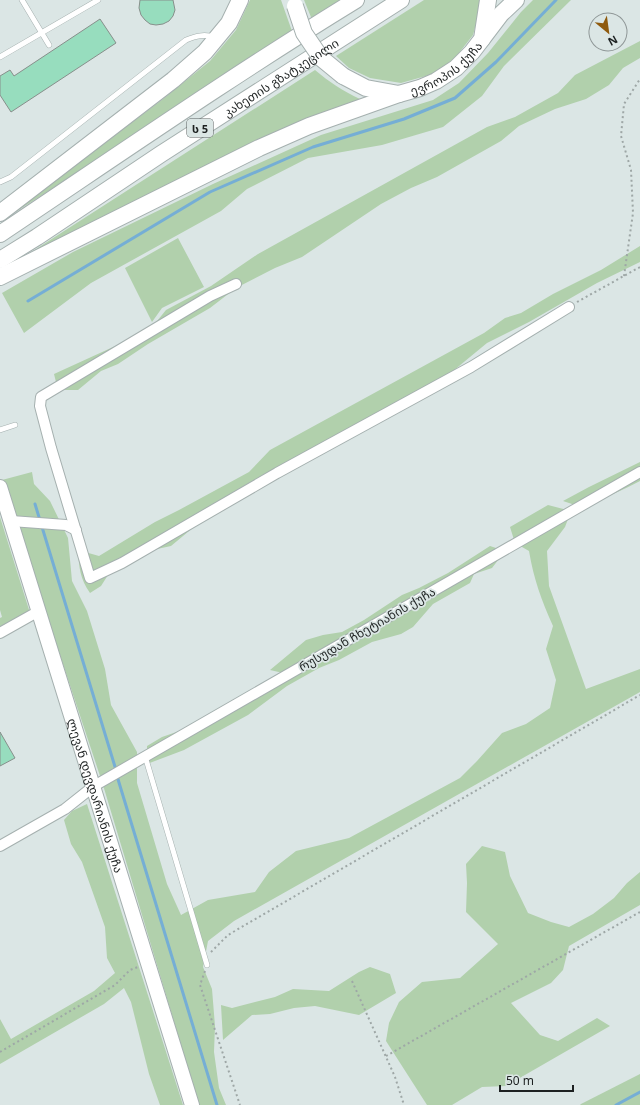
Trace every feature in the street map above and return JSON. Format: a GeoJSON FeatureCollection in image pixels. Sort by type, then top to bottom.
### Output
{"type":"FeatureCollection","features":[{"type":"Feature","properties":{"kind":"main road"},"geometry":{"type":"LineString","coordinates":[[0,213],[173,80],[205,52],[229,23],[240,0]]}},
{"type":"Feature","properties":{"kind":"main road","name":"კახეთის გზატკეცილი"},"geometry":{"type":"LineString","coordinates":[[0,234],[203,98],[356,0]]}},
{"type":"Feature","properties":{"kind":"main road","name":"კახეთის გზატკეცილი"},"geometry":{"type":"LineString","coordinates":[[0,260],[161,154],[402,0]]}},
{"type":"Feature","properties":{"kind":"main road","name":"ევროპის ქუჩა"},"geometry":{"type":"LineString","coordinates":[[294,3],[304,33],[321,58],[343,76],[366,88],[399,94],[420,88],[436,81],[456,68],[472,52],[482,39],[488,0]]}},
{"type":"Feature","properties":{"kind":"main road"},"geometry":{"type":"LineString","coordinates":[[482,39],[501,14],[516,0]]}},
{"type":"Feature","properties":{"kind":"main road"},"geometry":{"type":"LineString","coordinates":[[0,277],[259,148],[309,126],[399,94]]}},
{"type":"Feature","properties":{"kind":"main road","name":"ლევან დევდარიანის ქუჩა"},"geometry":{"type":"LineString","coordinates":[[0,487],[192,1105]]}},
{"type":"Feature","properties":{"kind":"street"},"geometry":{"type":"LineString","coordinates":[[236,284],[210,296],[41,396],[40,406],[51,448],[90,578],[122,563],[277,473],[471,367],[569,307]]}},
{"type":"Feature","properties":{"kind":"street","name":"რუსუდან ჩხეტიანის ქუჩა"},"geometry":{"type":"LineString","coordinates":[[0,846],[65,809],[94,786],[145,756],[640,472]]}},
{"type":"Feature","properties":{"kind":"street"},"geometry":{"type":"LineString","coordinates":[[11,521],[66,525],[76,530]]}},
{"type":"Feature","properties":{"kind":"street"},"geometry":{"type":"LineString","coordinates":[[0,633],[39,611]]}},
{"type":"Feature","properties":{"kind":"lane"},"geometry":{"type":"LineString","coordinates":[[22,0],[49,45]]}},
{"type":"Feature","properties":{"kind":"lane"},"geometry":{"type":"LineString","coordinates":[[0,58],[98,0]]}},
{"type":"Feature","properties":{"kind":"lane"},"geometry":{"type":"LineString","coordinates":[[0,182],[12,177],[186,40],[206,35],[217,38]]}},
{"type":"Feature","properties":{"kind":"lane"},"geometry":{"type":"LineString","coordinates":[[0,430],[15,425]]}},
{"type":"Feature","properties":{"kind":"lane"},"geometry":{"type":"LineString","coordinates":[[145,756],[207,966]]}},
{"type":"Feature","properties":{"kind":"path"},"geometry":{"type":"LineString","coordinates":[[624,276],[632,213],[631,170],[621,136],[624,104],[640,79]]}},
{"type":"Feature","properties":{"kind":"path"},"geometry":{"type":"LineString","coordinates":[[569,307],[640,267]]}},
{"type":"Feature","properties":{"kind":"path"},"geometry":{"type":"LineString","coordinates":[[240,1105],[200,986],[212,951],[228,935],[640,695]]}},
{"type":"Feature","properties":{"kind":"path"},"geometry":{"type":"LineString","coordinates":[[386,1056],[640,912]]}},
{"type":"Feature","properties":{"kind":"path"},"geometry":{"type":"LineString","coordinates":[[0,1052],[114,985],[130,970],[148,963]]}},
{"type":"Feature","properties":{"kind":"path"},"geometry":{"type":"LineString","coordinates":[[352,981],[395,1077],[404,1105]]}},
{"type":"Feature","properties":{"kind":"green space"},"geometry":{"type":"Polygon","coordinates":[[[250,0],[281,0],[293,34],[0,222],[163,99],[210,61],[236,30],[250,0]]]}},
{"type":"Feature","properties":{"kind":"green space"},"geometry":{"type":"Polygon","coordinates":[[[304,0],[342,0],[313,22],[304,0]]]}},
{"type":"Feature","properties":{"kind":"green space"},"geometry":{"type":"Polygon","coordinates":[[[424,0],[480,0],[481,5],[473,35],[455,58],[433,74],[401,83],[370,78],[349,68],[336,56],[424,0]]]}},
{"type":"Feature","properties":{"kind":"green space"},"geometry":{"type":"Polygon","coordinates":[[[533,0],[571,0],[504,66],[482,96],[443,127],[382,145],[308,158],[247,189],[221,211],[91,283],[24,333],[2,293],[73,252],[213,184],[321,135],[433,100],[459,83],[488,53],[521,12],[533,0]]]}},
{"type":"Feature","properties":{"kind":"green space"},"geometry":{"type":"Polygon","coordinates":[[[640,41],[640,58],[623,68],[609,85],[586,99],[555,109],[519,126],[501,141],[437,177],[411,188],[381,204],[302,257],[275,268],[236,288],[210,308],[148,344],[118,364],[101,371],[78,390],[58,390],[54,374],[135,337],[153,326],[166,310],[211,286],[258,254],[487,127],[515,117],[558,93],[575,75],[619,52],[628,52],[628,47],[640,41]]]}},
{"type":"Feature","properties":{"kind":"green space"},"geometry":{"type":"Polygon","coordinates":[[[315,70],[336,86],[360,99],[19,260],[315,70]]]}},
{"type":"Feature","properties":{"kind":"green space"},"geometry":{"type":"Polygon","coordinates":[[[178,238],[204,287],[162,308],[152,322],[125,268],[178,238]]]}},
{"type":"Feature","properties":{"kind":"green space"},"geometry":{"type":"Polygon","coordinates":[[[640,246],[640,262],[597,283],[529,322],[487,343],[453,371],[355,429],[335,440],[284,463],[242,487],[171,546],[148,551],[108,575],[101,586],[90,593],[84,583],[81,573],[78,550],[99,556],[155,522],[249,472],[270,450],[484,333],[505,318],[521,313],[553,294],[601,270],[640,246]]]}},
{"type":"Feature","properties":{"kind":"green space"},"geometry":{"type":"Polygon","coordinates":[[[640,462],[640,481],[633,485],[584,508],[563,501],[589,487],[640,462]]]}},
{"type":"Feature","properties":{"kind":"green space"},"geometry":{"type":"Polygon","coordinates":[[[32,472],[34,484],[50,501],[68,538],[72,581],[87,611],[105,669],[111,705],[137,752],[137,783],[167,884],[181,915],[208,900],[255,892],[269,872],[296,851],[349,838],[460,778],[502,733],[526,724],[550,708],[556,680],[546,649],[553,626],[538,589],[529,551],[515,543],[510,527],[548,505],[571,511],[565,527],[547,551],[549,586],[586,689],[640,669],[640,692],[234,921],[208,941],[203,967],[212,989],[215,1026],[214,1052],[219,1088],[226,1105],[199,1105],[103,785],[2,480],[32,472]]]}},
{"type":"Feature","properties":{"kind":"green space"},"geometry":{"type":"Polygon","coordinates":[[[0,517],[30,613],[0,630],[0,618],[2,617],[0,610],[0,517]]]}},
{"type":"Feature","properties":{"kind":"green space"},"geometry":{"type":"Polygon","coordinates":[[[490,546],[505,551],[492,568],[474,574],[470,583],[433,604],[413,627],[401,634],[372,642],[339,660],[319,668],[287,686],[248,715],[184,750],[147,764],[147,746],[162,737],[191,727],[283,673],[270,670],[306,640],[342,632],[364,620],[402,595],[448,573],[490,546]]]}},
{"type":"Feature","properties":{"kind":"green space"},"geometry":{"type":"Polygon","coordinates":[[[87,804],[183,1105],[160,1105],[149,1074],[131,1002],[124,988],[104,1004],[0,1064],[0,1019],[11,1039],[94,991],[115,973],[107,958],[105,927],[82,862],[71,844],[64,820],[72,811],[87,804]]]}},
{"type":"Feature","properties":{"kind":"green space"},"geometry":{"type":"Polygon","coordinates":[[[482,846],[505,852],[510,876],[528,913],[551,922],[569,927],[593,914],[614,898],[627,883],[640,872],[640,905],[569,946],[563,970],[551,983],[511,1003],[540,1035],[558,1041],[597,1018],[610,1026],[506,1086],[482,1087],[452,1105],[427,1105],[386,1041],[389,1023],[399,1002],[422,982],[460,978],[498,944],[466,912],[466,864],[482,846]]]}},
{"type":"Feature","properties":{"kind":"green space"},"geometry":{"type":"Polygon","coordinates":[[[370,967],[390,974],[396,993],[359,1015],[315,1006],[294,1008],[270,1014],[252,1015],[223,1040],[221,1005],[232,1008],[275,997],[293,989],[329,991],[359,972],[370,967]]]}},
{"type":"Feature","properties":{"kind":"green space"},"geometry":{"type":"Polygon","coordinates":[[[640,1074],[640,1105],[580,1105],[581,1104],[640,1074]]]}},
{"type":"Feature","properties":{"kind":"building"},"geometry":{"type":"Polygon","coordinates":[[[140,0],[173,0],[175,10],[173,16],[169,21],[163,24],[150,24],[141,15],[139,8],[140,0]]]}},
{"type":"Feature","properties":{"kind":"building"},"geometry":{"type":"Polygon","coordinates":[[[100,19],[116,43],[11,112],[0,95],[0,76],[10,70],[14,76],[100,19]]]}},
{"type":"Feature","properties":{"kind":"building"},"geometry":{"type":"Polygon","coordinates":[[[0,732],[15,758],[0,766],[0,732]]]}},
{"type":"Feature","properties":{"kind":"waterway"},"geometry":{"type":"LineString","coordinates":[[28,301],[210,192],[313,147],[404,119],[455,98],[496,62],[556,0]]}},
{"type":"Feature","properties":{"kind":"waterway"},"geometry":{"type":"LineString","coordinates":[[35,504],[116,770]]}},
{"type":"Feature","properties":{"kind":"waterway"},"geometry":{"type":"LineString","coordinates":[[117,776],[217,1105]]}},
{"type":"Feature","properties":{"kind":"waterway"},"geometry":{"type":"LineString","coordinates":[[616,1105],[640,1092]]}}]}
